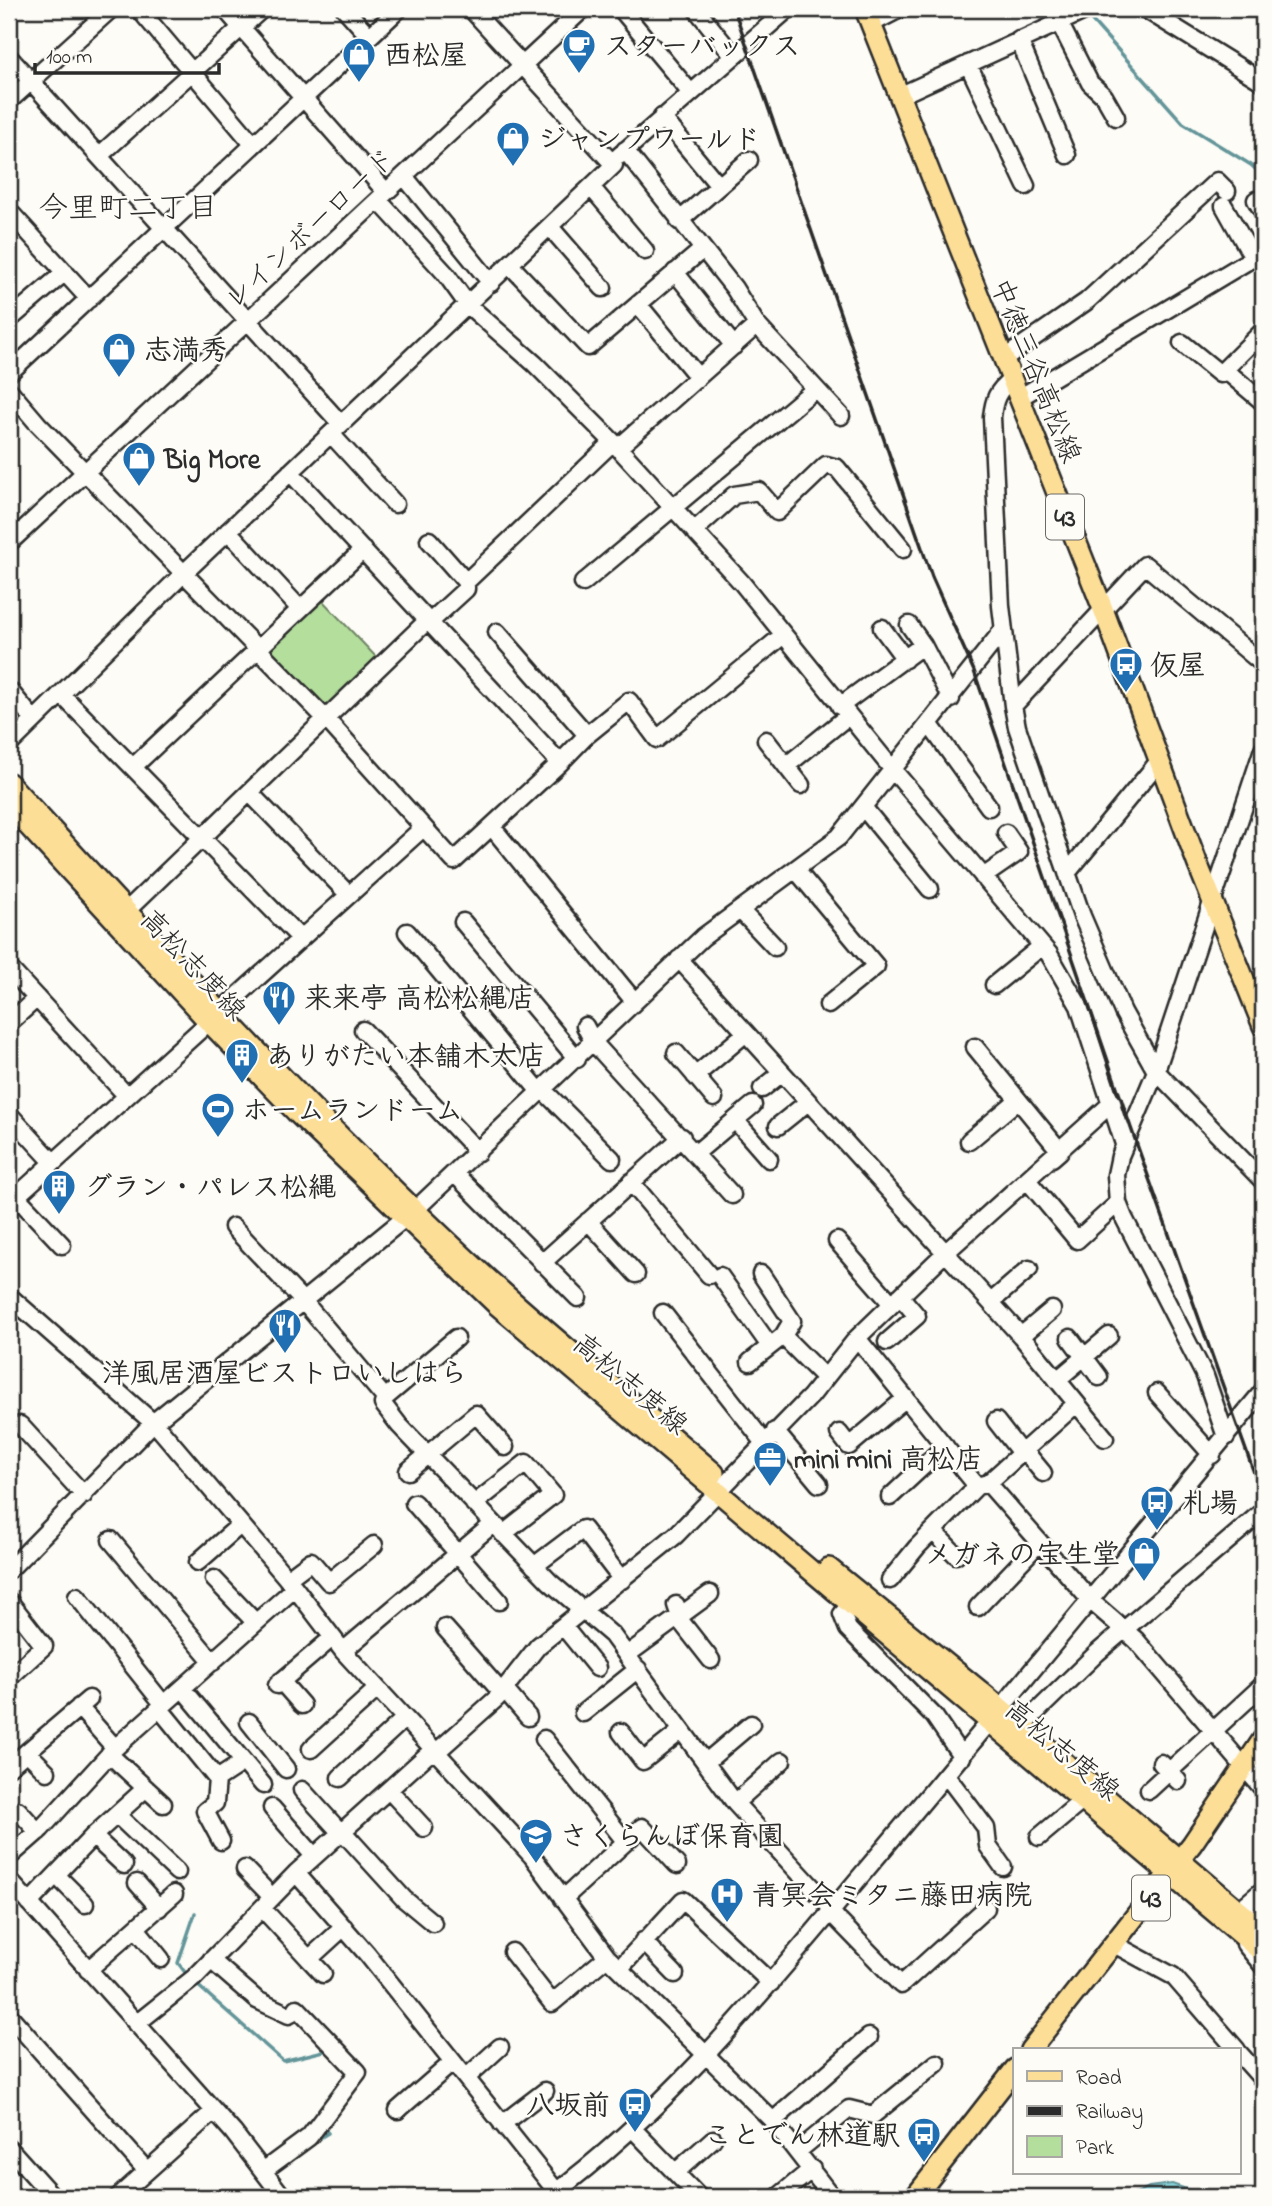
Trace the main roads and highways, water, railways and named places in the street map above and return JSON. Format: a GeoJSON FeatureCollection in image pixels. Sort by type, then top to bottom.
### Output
{"type":"FeatureCollection","features":[{"type":"Feature","properties":{"kind":"main road","name":"中徳三谷高松線"},"geometry":{"type":"LineString","coordinates":[[868,16],[1103,609],[1159,761],[1263,1026]]}},
{"type":"Feature","properties":{"kind":"main road","name":"高松志度線"},"geometry":{"type":"LineString","coordinates":[[9,783],[121,916]]}},
{"type":"Feature","properties":{"kind":"main road","name":"高松志度線"},"geometry":{"type":"LineString","coordinates":[[9,804],[121,916],[214,1017],[516,1322],[721,1487],[995,1716],[1082,1801],[1239,1910],[1263,1931]]}},
{"type":"Feature","properties":{"kind":"main road","name":"高松志度線"},"geometry":{"type":"LineString","coordinates":[[721,1487],[851,1604],[995,1716],[1022,1726],[1175,1867],[1238,1933],[1263,1953]]}},
{"type":"Feature","properties":{"kind":"main road","name":"43"},"geometry":{"type":"LineString","coordinates":[[1032,2048],[1175,1867],[1263,1739]]}},
{"type":"Feature","properties":{"kind":"main road"},"geometry":{"type":"LineString","coordinates":[[915,2197],[1013,2072]]}},
{"type":"Feature","properties":{"kind":"water"},"geometry":{"type":"Polygon","coordinates":[[[1172,2184],[1209,2197],[1128,2197],[1149,2187],[1172,2184]]]}},
{"type":"Feature","properties":{"kind":"waterway"},"geometry":{"type":"LineString","coordinates":[[1088,16],[1183,123],[1251,165],[1263,176]]}},
{"type":"Feature","properties":{"kind":"waterway"},"geometry":{"type":"LineString","coordinates":[[187,1975],[178,1963],[195,1913]]}},
{"type":"Feature","properties":{"kind":"waterway"},"geometry":{"type":"LineString","coordinates":[[195,1983],[283,2061],[328,2050]]}},
{"type":"Feature","properties":{"kind":"waterway"},"geometry":{"type":"LineString","coordinates":[[313,2142],[328,2133],[323,2128]]}},
{"type":"Feature","properties":{"kind":"railway"},"geometry":{"type":"LineString","coordinates":[[734,9],[932,577],[974,671],[1131,1128],[1263,1498]]}},
{"type":"Feature","properties":{"kind":"place","name":"スターバックス"},"geometry":{"type":"Point","coordinates":[579,75]}},
{"type":"Feature","properties":{"kind":"place","name":"西松屋"},"geometry":{"type":"Point","coordinates":[359,84]}},
{"type":"Feature","properties":{"kind":"place","name":"ジャンプワールド"},"geometry":{"type":"Point","coordinates":[513,168]}},
{"type":"Feature","properties":{"kind":"place","name":"志満秀"},"geometry":{"type":"Point","coordinates":[119,379]}},
{"type":"Feature","properties":{"kind":"place","name":"Big More"},"geometry":{"type":"Point","coordinates":[139,488]}},
{"type":"Feature","properties":{"kind":"place","name":"仮屋"},"geometry":{"type":"Point","coordinates":[1126,694]}},
{"type":"Feature","properties":{"kind":"place","name":"来来亭 高松松縄店"},"geometry":{"type":"Point","coordinates":[279,1027]}},
{"type":"Feature","properties":{"kind":"place","name":"ありがたい本舗木太店"},"geometry":{"type":"Point","coordinates":[242,1085]}},
{"type":"Feature","properties":{"kind":"place","name":"ホームランドーム"},"geometry":{"type":"Point","coordinates":[218,1139]}},
{"type":"Feature","properties":{"kind":"place","name":"グラン・パレス松縄"},"geometry":{"type":"Point","coordinates":[59,1216]}},
{"type":"Feature","properties":{"kind":"place","name":"洋風居酒屋ビストロいしはら"},"geometry":{"type":"Point","coordinates":[285,1355]}},
{"type":"Feature","properties":{"kind":"place","name":"mini mini 高松店"},"geometry":{"type":"Point","coordinates":[770,1488]}},
{"type":"Feature","properties":{"kind":"place","name":"札場"},"geometry":{"type":"Point","coordinates":[1157,1532]}},
{"type":"Feature","properties":{"kind":"place","name":"メガネの宝生堂"},"geometry":{"type":"Point","coordinates":[1144,1583]}},
{"type":"Feature","properties":{"kind":"place","name":"さくらんぼ保育園"},"geometry":{"type":"Point","coordinates":[536,1865]}},
{"type":"Feature","properties":{"kind":"place","name":"青冥会ミタニ藤田病院"},"geometry":{"type":"Point","coordinates":[727,1924]}},
{"type":"Feature","properties":{"kind":"place","name":"八坂前"},"geometry":{"type":"Point","coordinates":[635,2134]}},
{"type":"Feature","properties":{"kind":"place","name":"ことでん林道駅"},"geometry":{"type":"Point","coordinates":[924,2164]}},
{"type":"Feature","properties":{"kind":"district","name":"今里町二丁目"},"geometry":{"type":"Point","coordinates":[128,207]}}]}
